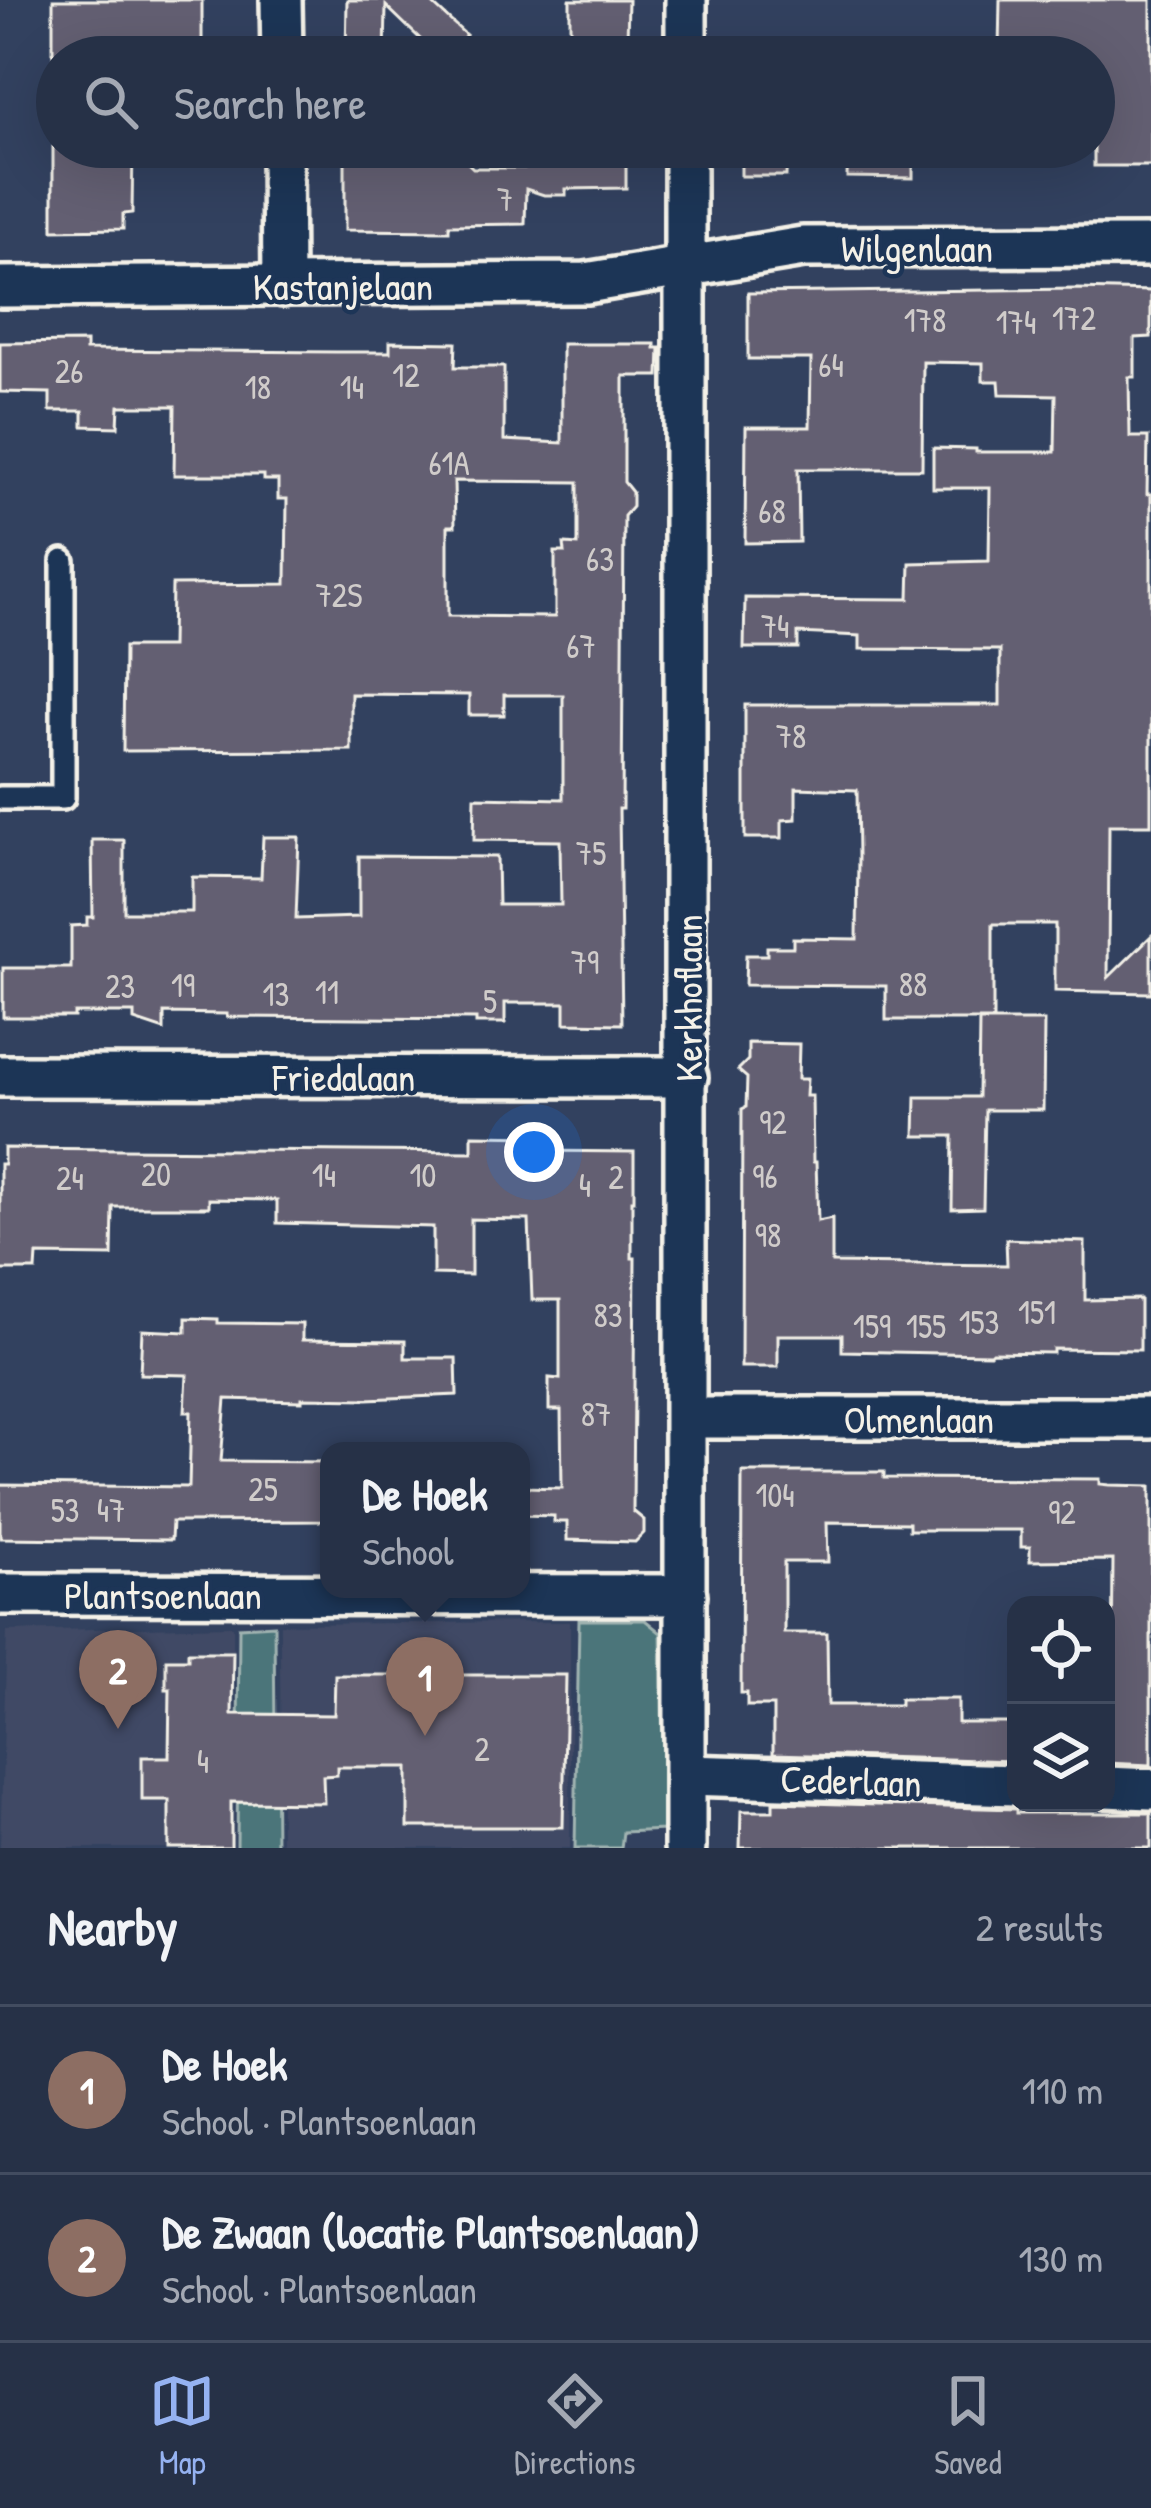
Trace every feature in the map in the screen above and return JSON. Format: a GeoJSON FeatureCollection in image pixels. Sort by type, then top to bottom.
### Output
{"type":"FeatureCollection","features":[{"type":"Feature","properties":{"kind":"street"},"geometry":{"type":"LineString","coordinates":[[281,0],[282,36]]}},
{"type":"Feature","properties":{"kind":"street"},"geometry":{"type":"LineString","coordinates":[[686,0],[686,36]]}},
{"type":"Feature","properties":{"kind":"street"},"geometry":{"type":"LineString","coordinates":[[282,168],[283,286]]}},
{"type":"Feature","properties":{"kind":"street","name":"Kerkhoflaan"},"geometry":{"type":"LineString","coordinates":[[685,1848],[686,168]]}},
{"type":"Feature","properties":{"kind":"street","name":"Wilgenlaan"},"geometry":{"type":"LineString","coordinates":[[685,268],[803,247],[1151,246]]}},
{"type":"Feature","properties":{"kind":"street","name":"Kastanjelaan"},"geometry":{"type":"LineString","coordinates":[[0,286],[586,283],[685,268]]}},
{"type":"Feature","properties":{"kind":"street","name":"Friedalaan"},"geometry":{"type":"LineString","coordinates":[[0,1076],[687,1077]]}},
{"type":"Feature","properties":{"kind":"street","name":"Olmenlaan"},"geometry":{"type":"LineString","coordinates":[[687,1418],[1151,1418]]}},
{"type":"Feature","properties":{"kind":"street","name":"Plantsoenlaan"},"geometry":{"type":"LineString","coordinates":[[0,1594],[320,1594]]}},
{"type":"Feature","properties":{"kind":"street","name":"Plantsoenlaan"},"geometry":{"type":"LineString","coordinates":[[530,1595],[686,1595]]}},
{"type":"Feature","properties":{"kind":"street","name":"Cederlaan"},"geometry":{"type":"LineString","coordinates":[[686,1775],[1007,1785]]}},
{"type":"Feature","properties":{"kind":"street"},"geometry":{"type":"LineString","coordinates":[[1115,1787],[1151,1789]]}},
{"type":"Feature","properties":{"kind":"lane"},"geometry":{"type":"LineString","coordinates":[[0,798],[63,798],[63,561]]}},
{"type":"Feature","properties":{"kind":"shaded area"},"geometry":{"type":"Polygon","coordinates":[[[570,1622],[570,1848],[281,1848],[280,1624],[570,1622]]]}},
{"type":"Feature","properties":{"kind":"shaded area"},"geometry":{"type":"Polygon","coordinates":[[[233,1626],[233,1848],[0,1848],[7,1631],[233,1626]]]}},
{"type":"Feature","properties":{"kind":"green space"},"geometry":{"type":"Polygon","coordinates":[[[579,1620],[645,1620],[661,1633],[664,1830],[623,1832],[621,1848],[575,1848],[579,1620]]]}},
{"type":"Feature","properties":{"kind":"green space"},"geometry":{"type":"Polygon","coordinates":[[[274,1625],[276,1848],[237,1848],[239,1627],[274,1625]]]}},
{"type":"Feature","properties":{"kind":"building"},"geometry":{"type":"Polygon","coordinates":[[[53,0],[202,0],[202,36],[53,36],[53,0]]]}},
{"type":"Feature","properties":{"kind":"building"},"geometry":{"type":"Polygon","coordinates":[[[347,0],[428,0],[466,35],[417,36],[386,6],[385,36],[346,36],[347,0]]]}},
{"type":"Feature","properties":{"kind":"building"},"geometry":{"type":"Polygon","coordinates":[[[570,0],[628,0],[627,36],[570,36],[570,0]]]}},
{"type":"Feature","properties":{"kind":"building"},"geometry":{"type":"Polygon","coordinates":[[[1000,0],[1151,0],[1151,166],[1115,166],[1115,36],[999,36],[1000,0]]]}},
{"type":"Feature","properties":{"kind":"building"},"geometry":{"type":"Polygon","coordinates":[[[53,168],[133,168],[132,213],[123,214],[123,229],[53,230],[53,168]]]}},
{"type":"Feature","properties":{"kind":"building"},"geometry":{"type":"Polygon","coordinates":[[[345,168],[626,168],[626,188],[566,189],[566,195],[526,189],[525,224],[449,225],[449,231],[345,230],[345,168]]]}},
{"type":"Feature","properties":{"kind":"building"},"geometry":{"type":"Polygon","coordinates":[[[741,168],[786,168],[786,176],[741,176],[741,168]]]}},
{"type":"Feature","properties":{"kind":"building"},"geometry":{"type":"Polygon","coordinates":[[[847,168],[913,168],[913,178],[847,177],[847,168]]]}},
{"type":"Feature","properties":{"kind":"building"},"geometry":{"type":"Polygon","coordinates":[[[1151,291],[1151,337],[1135,338],[1135,377],[1129,377],[1130,437],[1148,437],[1147,494],[1151,494],[1151,825],[1109,825],[1108,978],[1151,936],[1151,993],[1055,991],[1055,924],[993,924],[993,1020],[886,1020],[886,986],[745,985],[746,955],[767,955],[767,947],[793,947],[793,938],[857,939],[858,857],[857,790],[796,788],[796,819],[782,820],[782,838],[745,838],[745,705],[1000,705],[1000,650],[860,649],[860,636],[798,633],[798,648],[744,648],[745,598],[909,599],[910,563],[989,561],[990,488],[933,488],[933,448],[1055,452],[1056,395],[1000,394],[999,381],[983,381],[983,363],[923,362],[922,469],[798,469],[799,542],[745,543],[746,427],[810,427],[811,359],[748,359],[748,293],[1151,291]]]}},
{"type":"Feature","properties":{"kind":"building"},"geometry":{"type":"Polygon","coordinates":[[[86,342],[86,350],[390,352],[390,342],[456,343],[455,367],[504,367],[504,440],[562,443],[562,344],[655,344],[660,348],[659,376],[624,376],[624,482],[632,492],[632,507],[624,516],[619,809],[622,1024],[565,1023],[565,1003],[505,1003],[505,1023],[164,1013],[164,1030],[134,1020],[134,1013],[3,1017],[3,968],[71,968],[71,926],[87,925],[87,917],[93,917],[92,840],[124,840],[124,912],[192,912],[192,877],[261,878],[263,837],[299,837],[296,919],[359,917],[359,856],[497,857],[498,905],[561,905],[560,841],[474,840],[475,797],[563,799],[563,695],[504,695],[504,715],[469,715],[469,695],[351,694],[351,750],[123,751],[124,647],[171,647],[172,585],[286,584],[287,499],[278,499],[278,480],[264,480],[264,475],[174,475],[175,406],[119,406],[118,427],[83,426],[83,411],[50,411],[50,393],[0,392],[0,343],[86,342]],[[454,481],[455,526],[448,526],[448,616],[555,617],[555,552],[565,552],[564,544],[578,545],[578,482],[454,481]]]}},
{"type":"Feature","properties":{"kind":"building"},"geometry":{"type":"Polygon","coordinates":[[[979,1021],[1044,1021],[1043,1110],[985,1110],[983,1208],[952,1209],[953,1136],[915,1136],[916,1097],[978,1097],[979,1021]]]}},
{"type":"Feature","properties":{"kind":"building"},"geometry":{"type":"Polygon","coordinates":[[[748,1043],[799,1044],[798,1079],[807,1079],[806,1096],[812,1096],[818,1221],[832,1218],[832,1263],[1007,1265],[1006,1239],[1085,1242],[1085,1300],[1140,1299],[1140,1350],[842,1351],[842,1335],[778,1335],[778,1367],[741,1367],[742,1109],[746,1107],[747,1078],[738,1070],[748,1060],[748,1043]]]}},
{"type":"Feature","properties":{"kind":"building"},"geometry":{"type":"Polygon","coordinates":[[[472,1135],[534,1136],[534,1151],[634,1152],[633,1511],[644,1520],[644,1533],[635,1542],[567,1540],[567,1522],[530,1515],[530,1487],[562,1488],[561,1410],[549,1410],[549,1378],[560,1379],[560,1300],[532,1300],[529,1220],[471,1219],[471,1275],[433,1274],[433,1227],[277,1223],[277,1200],[209,1199],[209,1207],[113,1207],[112,1256],[37,1255],[36,1270],[0,1270],[4,1148],[472,1152],[472,1135]]]}},
{"type":"Feature","properties":{"kind":"building"},"geometry":{"type":"Polygon","coordinates":[[[186,1318],[218,1319],[218,1323],[302,1324],[302,1340],[405,1341],[405,1358],[456,1358],[457,1395],[226,1399],[221,1461],[320,1462],[320,1521],[172,1522],[171,1540],[0,1538],[0,1485],[189,1487],[187,1375],[140,1374],[142,1330],[186,1332],[186,1318]]]}},
{"type":"Feature","properties":{"kind":"building"},"geometry":{"type":"Polygon","coordinates":[[[742,1472],[1100,1479],[1100,1484],[1151,1486],[1151,1765],[1115,1763],[1113,1560],[1030,1561],[1030,1547],[1021,1547],[1021,1530],[909,1530],[909,1523],[827,1522],[828,1562],[784,1562],[784,1633],[827,1633],[828,1705],[958,1699],[958,1723],[1007,1723],[1007,1761],[773,1754],[773,1706],[747,1706],[747,1693],[741,1693],[742,1472]]]}},
{"type":"Feature","properties":{"kind":"building"},"geometry":{"type":"Polygon","coordinates":[[[188,1652],[233,1652],[232,1714],[334,1715],[335,1675],[566,1675],[563,1827],[408,1827],[408,1767],[337,1767],[337,1775],[323,1776],[324,1803],[231,1802],[231,1848],[169,1848],[169,1800],[142,1800],[142,1757],[169,1757],[166,1659],[188,1659],[188,1652]]]}},
{"type":"Feature","properties":{"kind":"building"},"geometry":{"type":"Polygon","coordinates":[[[773,1802],[1007,1809],[1016,1813],[1151,1813],[1151,1848],[740,1848],[741,1811],[773,1811],[773,1802]]]}},
{"type":"Feature","properties":{"kind":"place","name":"De Zwaan (locatie Plantsoenlaan)"},"geometry":{"type":"Point","coordinates":[118,1729]}},
{"type":"Feature","properties":{"kind":"place","name":"De Hoek"},"geometry":{"type":"Point","coordinates":[425,1736]}}]}
